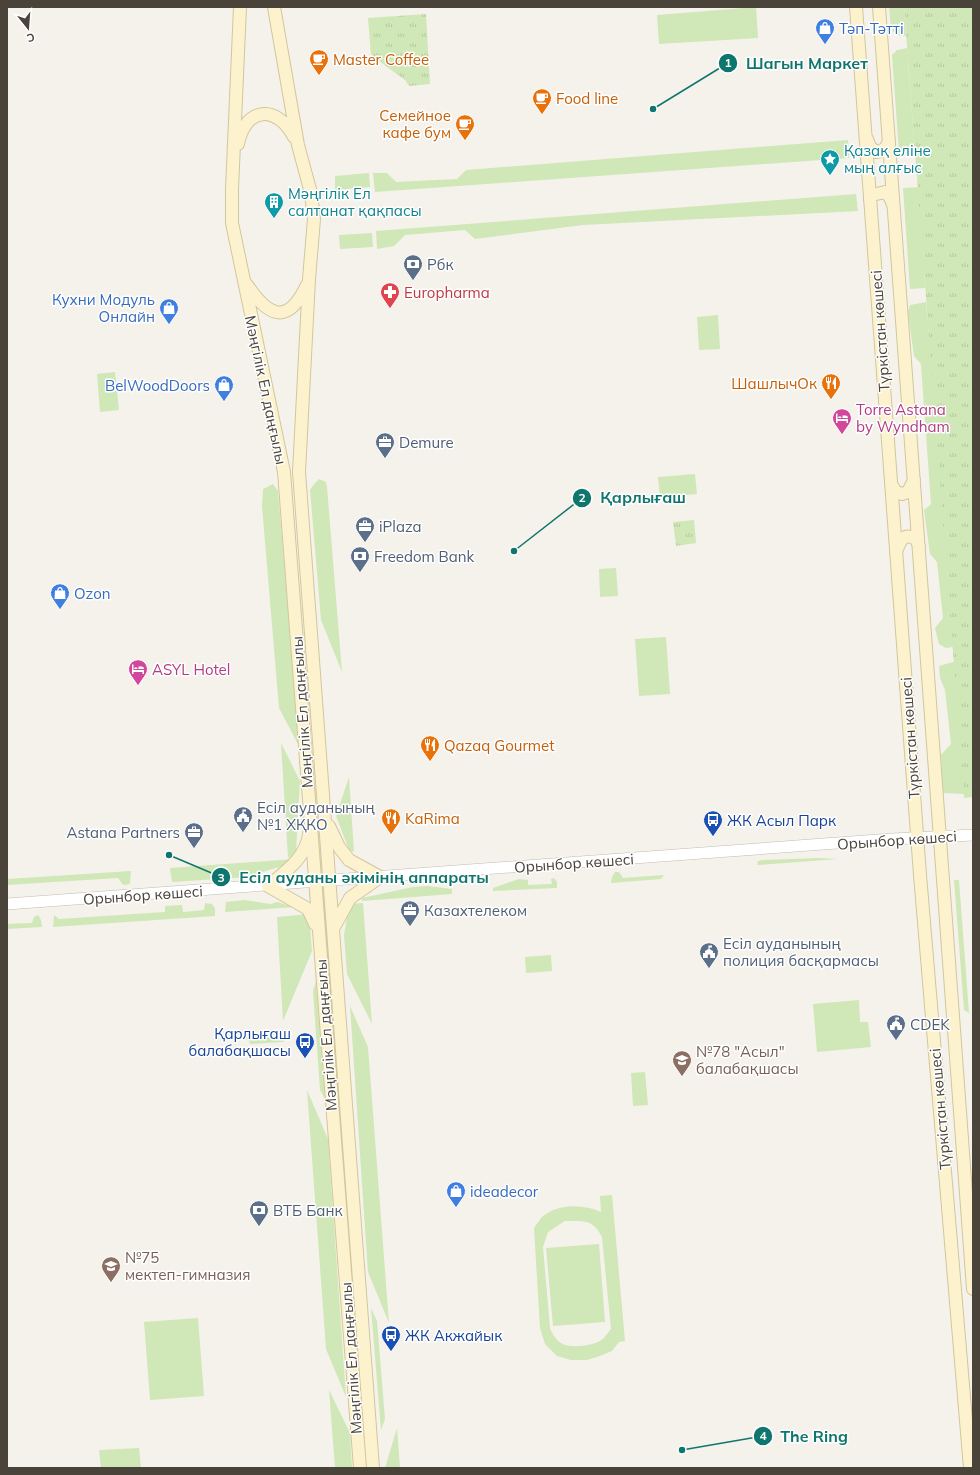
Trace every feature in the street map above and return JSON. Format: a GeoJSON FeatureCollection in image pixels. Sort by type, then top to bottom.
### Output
{"type":"FeatureCollection","features":[{"type":"Feature","properties":{"kind":"main road","name":"Мәңгілік Ел даңғылы"},"geometry":{"type":"LineString","coordinates":[[240,7],[232,178],[232,223],[284,472],[314,882],[360,1468]]}},
{"type":"Feature","properties":{"kind":"main road","name":"Мәңгілік Ел даңғылы"},"geometry":{"type":"LineString","coordinates":[[274,7],[298,145],[311,193],[314,219],[309,279],[299,472],[373,1468]]}},
{"type":"Feature","properties":{"kind":"main road","name":"Түркістан көшесі"},"geometry":{"type":"LineString","coordinates":[[856,7],[918,838],[970,1468]]}},
{"type":"Feature","properties":{"kind":"main road","name":"Түркістан көшесі"},"geometry":{"type":"LineString","coordinates":[[879,7],[941,836],[973,1289]]}},
{"type":"Feature","properties":{"kind":"main road"},"geometry":{"type":"LineString","coordinates":[[232,178],[239,137],[244,128],[256,115],[266,114],[275,116],[283,121],[289,127],[298,145]]}},
{"type":"Feature","properties":{"kind":"main road"},"geometry":{"type":"LineString","coordinates":[[865,134],[870,147],[876,152],[882,151],[886,148],[888,141]]}},
{"type":"Feature","properties":{"kind":"main road"},"geometry":{"type":"LineString","coordinates":[[870,200],[872,195],[885,192],[890,197],[894,208]]}},
{"type":"Feature","properties":{"kind":"main road"},"geometry":{"type":"LineString","coordinates":[[244,279],[256,298],[273,312],[283,312],[292,308],[301,297],[309,279]]}},
{"type":"Feature","properties":{"kind":"main road"},"geometry":{"type":"LineString","coordinates":[[891,484],[896,492],[902,494],[908,492],[914,480]]}},
{"type":"Feature","properties":{"kind":"main road"},"geometry":{"type":"LineString","coordinates":[[896,552],[900,541],[905,536],[910,536],[916,539],[919,546]]}},
{"type":"Feature","properties":{"kind":"main road"},"geometry":{"type":"LineString","coordinates":[[325,817],[339,846],[349,860],[380,877],[350,898],[334,929]]}},
{"type":"Feature","properties":{"kind":"main road"},"geometry":{"type":"LineString","coordinates":[[310,820],[308,842],[297,862],[268,886],[308,909],[318,930]]}},
{"type":"Feature","properties":{"kind":"street","name":"Орынбор көшесі"},"geometry":{"type":"LineString","coordinates":[[7,904],[941,836],[973,835]]}},
{"type":"Feature","properties":{"kind":"green space"},"geometry":{"type":"Polygon","coordinates":[[[756,7],[758,38],[659,44],[657,15],[756,7]]]}},
{"type":"Feature","properties":{"kind":"green space"},"geometry":{"type":"Polygon","coordinates":[[[889,7],[904,7],[906,36],[897,35],[891,29],[889,7]]]}},
{"type":"Feature","properties":{"kind":"green space"},"geometry":{"type":"Polygon","coordinates":[[[904,7],[973,7],[973,797],[964,798],[904,7]]]}},
{"type":"Feature","properties":{"kind":"green space"},"geometry":{"type":"Polygon","coordinates":[[[426,14],[430,84],[409,86],[405,80],[371,55],[368,18],[426,14]]]}},
{"type":"Feature","properties":{"kind":"green space"},"geometry":{"type":"Polygon","coordinates":[[[907,48],[915,151],[899,152],[892,55],[897,50],[907,48]]]}},
{"type":"Feature","properties":{"kind":"green space"},"geometry":{"type":"Polygon","coordinates":[[[848,140],[849,158],[375,192],[373,173],[387,173],[396,182],[457,179],[466,170],[848,140]]]}},
{"type":"Feature","properties":{"kind":"green space"},"geometry":{"type":"Polygon","coordinates":[[[369,173],[370,187],[335,190],[335,176],[369,173]]]}},
{"type":"Feature","properties":{"kind":"green space"},"geometry":{"type":"Polygon","coordinates":[[[921,187],[925,288],[910,289],[903,188],[921,187]]]}},
{"type":"Feature","properties":{"kind":"green space"},"geometry":{"type":"Polygon","coordinates":[[[856,194],[858,211],[583,225],[475,239],[465,230],[405,235],[394,246],[377,249],[376,231],[856,194]]]}},
{"type":"Feature","properties":{"kind":"green space"},"geometry":{"type":"Polygon","coordinates":[[[372,233],[373,247],[340,249],[339,235],[372,233]]]}},
{"type":"Feature","properties":{"kind":"green space"},"geometry":{"type":"Polygon","coordinates":[[[926,302],[959,646],[946,648],[939,644],[935,628],[943,618],[937,562],[930,554],[924,510],[931,504],[921,364],[914,356],[908,312],[910,305],[926,302]]]}},
{"type":"Feature","properties":{"kind":"green space"},"geometry":{"type":"Polygon","coordinates":[[[718,315],[720,349],[699,350],[697,317],[718,315]]]}},
{"type":"Feature","properties":{"kind":"green space"},"geometry":{"type":"Polygon","coordinates":[[[115,372],[119,410],[100,412],[97,374],[115,372]]]}},
{"type":"Feature","properties":{"kind":"green space"},"geometry":{"type":"Polygon","coordinates":[[[695,474],[697,494],[660,497],[658,477],[695,474]]]}},
{"type":"Feature","properties":{"kind":"green space"},"geometry":{"type":"Polygon","coordinates":[[[319,479],[326,482],[327,487],[342,672],[321,620],[310,490],[319,479]]]}},
{"type":"Feature","properties":{"kind":"green space"},"geometry":{"type":"Polygon","coordinates":[[[273,484],[278,491],[300,748],[279,708],[262,506],[263,489],[273,484]]]}},
{"type":"Feature","properties":{"kind":"green space"},"geometry":{"type":"Polygon","coordinates":[[[694,520],[696,543],[676,546],[673,522],[694,520]]]}},
{"type":"Feature","properties":{"kind":"green space"},"geometry":{"type":"Polygon","coordinates":[[[616,568],[618,596],[600,597],[599,569],[616,568]]]}},
{"type":"Feature","properties":{"kind":"green space"},"geometry":{"type":"Polygon","coordinates":[[[666,637],[670,694],[639,696],[635,639],[666,637]]]}},
{"type":"Feature","properties":{"kind":"green space"},"geometry":{"type":"Polygon","coordinates":[[[960,660],[964,794],[943,793],[941,755],[951,744],[945,690],[940,678],[939,666],[960,660]]]}},
{"type":"Feature","properties":{"kind":"green space"},"geometry":{"type":"Polygon","coordinates":[[[281,743],[300,781],[296,852],[288,858],[281,743]]]}},
{"type":"Feature","properties":{"kind":"green space"},"geometry":{"type":"Polygon","coordinates":[[[349,777],[354,852],[349,850],[336,816],[349,777]]]}},
{"type":"Feature","properties":{"kind":"green space"},"geometry":{"type":"Polygon","coordinates":[[[819,858],[838,859],[757,865],[758,861],[762,860],[819,858]]]}},
{"type":"Feature","properties":{"kind":"green space"},"geometry":{"type":"Polygon","coordinates":[[[294,859],[284,866],[248,877],[172,882],[170,868],[294,859]]]}},
{"type":"Feature","properties":{"kind":"green space"},"geometry":{"type":"Polygon","coordinates":[[[131,871],[130,884],[123,885],[118,878],[7,885],[7,879],[131,871]]]}},
{"type":"Feature","properties":{"kind":"green space"},"geometry":{"type":"Polygon","coordinates":[[[615,872],[619,872],[623,878],[664,875],[661,879],[611,883],[615,872]]]}},
{"type":"Feature","properties":{"kind":"green space"},"geometry":{"type":"Polygon","coordinates":[[[554,878],[557,882],[557,888],[493,891],[493,888],[519,879],[528,880],[528,885],[552,884],[551,879],[554,878]]]}},
{"type":"Feature","properties":{"kind":"green space"},"geometry":{"type":"Polygon","coordinates":[[[954,880],[959,880],[969,1013],[964,1010],[954,880]]]}},
{"type":"Feature","properties":{"kind":"green space"},"geometry":{"type":"Polygon","coordinates":[[[428,886],[452,889],[452,894],[362,901],[362,898],[413,887],[428,886]]]}},
{"type":"Feature","properties":{"kind":"green space"},"geometry":{"type":"Polygon","coordinates":[[[245,900],[271,904],[277,902],[294,907],[225,912],[226,902],[245,900]]]}},
{"type":"Feature","properties":{"kind":"green space"},"geometry":{"type":"Polygon","coordinates":[[[205,903],[212,904],[215,908],[215,916],[53,927],[54,915],[59,919],[165,912],[165,906],[182,905],[183,912],[204,910],[205,903]]]}},
{"type":"Feature","properties":{"kind":"green space"},"geometry":{"type":"Polygon","coordinates":[[[363,903],[372,1024],[347,974],[344,935],[349,904],[363,903]]]}},
{"type":"Feature","properties":{"kind":"green space"},"geometry":{"type":"Polygon","coordinates":[[[309,914],[312,951],[283,1021],[277,917],[309,914]]]}},
{"type":"Feature","properties":{"kind":"green space"},"geometry":{"type":"Polygon","coordinates":[[[38,915],[41,920],[42,927],[7,929],[7,924],[32,923],[34,917],[38,915]]]}},
{"type":"Feature","properties":{"kind":"green space"},"geometry":{"type":"Polygon","coordinates":[[[551,955],[552,971],[526,973],[525,957],[551,955]]]}},
{"type":"Feature","properties":{"kind":"green space"},"geometry":{"type":"Polygon","coordinates":[[[316,981],[325,1099],[320,1090],[313,991],[316,981]]]}},
{"type":"Feature","properties":{"kind":"green space"},"geometry":{"type":"Polygon","coordinates":[[[859,1000],[860,1022],[868,1022],[871,1047],[817,1052],[813,1004],[859,1000]]]}},
{"type":"Feature","properties":{"kind":"green space"},"geometry":{"type":"Polygon","coordinates":[[[350,1006],[368,1047],[389,1323],[368,1272],[350,1006]]]}},
{"type":"Feature","properties":{"kind":"green space"},"geometry":{"type":"Polygon","coordinates":[[[290,1036],[283,1042],[251,1044],[245,1037],[290,1036]]]}},
{"type":"Feature","properties":{"kind":"green space"},"geometry":{"type":"Polygon","coordinates":[[[645,1072],[648,1105],[633,1106],[631,1073],[645,1072]]]}},
{"type":"Feature","properties":{"kind":"green space"},"geometry":{"type":"Polygon","coordinates":[[[307,1090],[328,1139],[346,1397],[326,1349],[307,1090]]]}},
{"type":"Feature","properties":{"kind":"green space"},"geometry":{"type":"Polygon","coordinates":[[[612,1195],[625,1341],[619,1342],[612,1351],[600,1356],[587,1360],[571,1360],[557,1356],[545,1344],[540,1328],[534,1228],[541,1218],[547,1213],[562,1207],[586,1207],[601,1212],[600,1196],[612,1195]],[[565,1221],[548,1232],[543,1247],[550,1328],[555,1338],[561,1343],[570,1346],[582,1346],[603,1339],[611,1329],[602,1237],[595,1227],[587,1222],[565,1221]]]}},
{"type":"Feature","properties":{"kind":"green space"},"geometry":{"type":"Polygon","coordinates":[[[599,1244],[605,1322],[553,1326],[546,1248],[599,1244]]]}},
{"type":"Feature","properties":{"kind":"green space"},"geometry":{"type":"Polygon","coordinates":[[[371,1308],[377,1321],[385,1419],[381,1430],[371,1308]]]}},
{"type":"Feature","properties":{"kind":"green space"},"geometry":{"type":"Polygon","coordinates":[[[198,1318],[204,1396],[150,1400],[144,1322],[198,1318]]]}},
{"type":"Feature","properties":{"kind":"green space"},"geometry":{"type":"Polygon","coordinates":[[[329,1390],[350,1433],[352,1468],[335,1468],[329,1390]]]}},
{"type":"Feature","properties":{"kind":"green space"},"geometry":{"type":"Polygon","coordinates":[[[397,1428],[400,1468],[385,1468],[397,1428]]]}},
{"type":"Feature","properties":{"kind":"green space"},"geometry":{"type":"Polygon","coordinates":[[[139,1448],[141,1468],[101,1468],[99,1450],[139,1448]]]}},
{"type":"Feature","properties":{"kind":"place","name":"Тәп-Тәтті"},"geometry":{"type":"Point","coordinates":[825,45]}},
{"type":"Feature","properties":{"kind":"place","name":"Master Coffee"},"geometry":{"type":"Point","coordinates":[319,76]}},
{"type":"Feature","properties":{"kind":"place","name":"Шагын Маркет"},"geometry":{"type":"Point","coordinates":[653,109]}},
{"type":"Feature","properties":{"kind":"place","name":"Food line"},"geometry":{"type":"Point","coordinates":[542,115]}},
{"type":"Feature","properties":{"kind":"place","name":"Семейное кафе бум"},"geometry":{"type":"Point","coordinates":[465,141]}},
{"type":"Feature","properties":{"kind":"place","name":"Қазақ еліне мың алғыс"},"geometry":{"type":"Point","coordinates":[830,176]}},
{"type":"Feature","properties":{"kind":"place","name":"Мәңгілік Ел салтанат қақпасы"},"geometry":{"type":"Point","coordinates":[274,219]}},
{"type":"Feature","properties":{"kind":"place","name":"Рбк"},"geometry":{"type":"Point","coordinates":[413,281]}},
{"type":"Feature","properties":{"kind":"place","name":"Europharma"},"geometry":{"type":"Point","coordinates":[390,309]}},
{"type":"Feature","properties":{"kind":"place","name":"Кухни Модуль Онлайн"},"geometry":{"type":"Point","coordinates":[169,325]}},
{"type":"Feature","properties":{"kind":"place","name":"ШашлычОк"},"geometry":{"type":"Point","coordinates":[831,400]}},
{"type":"Feature","properties":{"kind":"place","name":"BelWoodDoors"},"geometry":{"type":"Point","coordinates":[224,402]}},
{"type":"Feature","properties":{"kind":"place","name":"Torre Astana by Wyndham"},"geometry":{"type":"Point","coordinates":[842,435]}},
{"type":"Feature","properties":{"kind":"place","name":"Demure"},"geometry":{"type":"Point","coordinates":[385,459]}},
{"type":"Feature","properties":{"kind":"place","name":"iPlaza"},"geometry":{"type":"Point","coordinates":[365,543]}},
{"type":"Feature","properties":{"kind":"place","name":"Қарлығаш"},"geometry":{"type":"Point","coordinates":[514,551]}},
{"type":"Feature","properties":{"kind":"place","name":"Freedom Bank"},"geometry":{"type":"Point","coordinates":[360,573]}},
{"type":"Feature","properties":{"kind":"place","name":"Ozon"},"geometry":{"type":"Point","coordinates":[60,610]}},
{"type":"Feature","properties":{"kind":"place","name":"ASYL Hotel"},"geometry":{"type":"Point","coordinates":[138,686]}},
{"type":"Feature","properties":{"kind":"place","name":"Qazaq Gourmet"},"geometry":{"type":"Point","coordinates":[430,762]}},
{"type":"Feature","properties":{"kind":"place","name":"Есіл ауданының №1 ХҚКО"},"geometry":{"type":"Point","coordinates":[243,833]}},
{"type":"Feature","properties":{"kind":"place","name":"KaRima"},"geometry":{"type":"Point","coordinates":[391,835]}},
{"type":"Feature","properties":{"kind":"place","name":"ЖК Асыл Парк"},"geometry":{"type":"Point","coordinates":[713,837]}},
{"type":"Feature","properties":{"kind":"place","name":"Astana Partners"},"geometry":{"type":"Point","coordinates":[194,849]}},
{"type":"Feature","properties":{"kind":"place","name":"Есіл ауданы әкімінің аппараты"},"geometry":{"type":"Point","coordinates":[169,855]}},
{"type":"Feature","properties":{"kind":"place","name":"Казахтелеком"},"geometry":{"type":"Point","coordinates":[410,927]}},
{"type":"Feature","properties":{"kind":"place","name":"Есіл ауданының полиция басқармасы"},"geometry":{"type":"Point","coordinates":[709,969]}},
{"type":"Feature","properties":{"kind":"place","name":"CDEK"},"geometry":{"type":"Point","coordinates":[896,1041]}},
{"type":"Feature","properties":{"kind":"place","name":"Қарлығаш балабақшасы"},"geometry":{"type":"Point","coordinates":[305,1059]}},
{"type":"Feature","properties":{"kind":"place","name":"№78 \"Асыл\" балабақшасы"},"geometry":{"type":"Point","coordinates":[682,1077]}},
{"type":"Feature","properties":{"kind":"place","name":"ideadecor"},"geometry":{"type":"Point","coordinates":[456,1208]}},
{"type":"Feature","properties":{"kind":"place","name":"ВТБ Банк"},"geometry":{"type":"Point","coordinates":[259,1227]}},
{"type":"Feature","properties":{"kind":"place","name":"№75 мектеп-гимназия"},"geometry":{"type":"Point","coordinates":[111,1283]}},
{"type":"Feature","properties":{"kind":"place","name":"ЖК Акжайык"},"geometry":{"type":"Point","coordinates":[391,1352]}},
{"type":"Feature","properties":{"kind":"place","name":"The Ring"},"geometry":{"type":"Point","coordinates":[682,1450]}}]}
